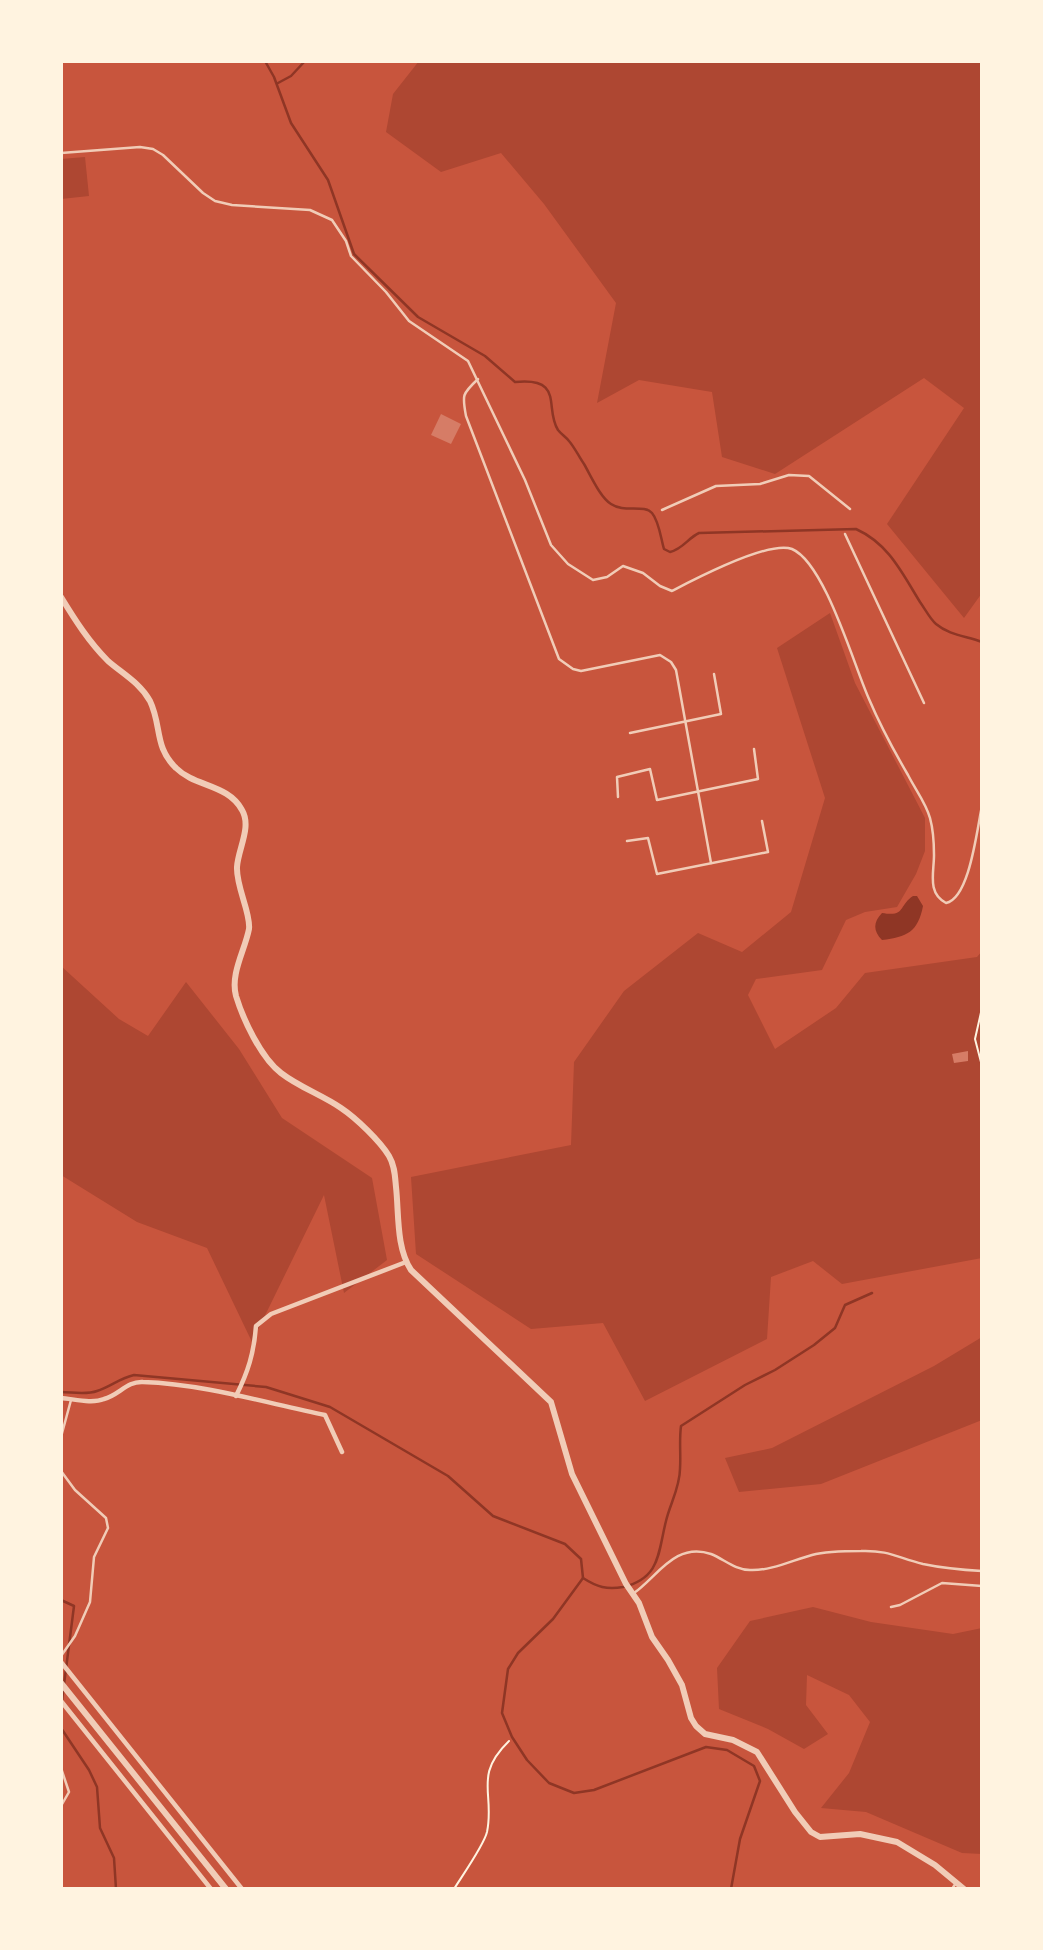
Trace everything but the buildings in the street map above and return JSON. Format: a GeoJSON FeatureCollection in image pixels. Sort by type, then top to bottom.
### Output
{"type":"FeatureCollection","features":[{"type":"Feature","properties":{"kind":"street"},"geometry":{"type":"LineString","coordinates":[[61,597],[89,640],[108,661],[139,686],[148,698],[158,721],[159,745],[170,761],[181,772],[228,793],[244,814],[246,826],[237,864],[237,884],[250,926],[236,973],[235,992],[259,1046],[271,1065],[282,1075],[341,1108],[388,1154],[394,1169],[403,1253],[411,1270],[551,1402],[572,1474],[639,1603],[652,1637],[682,1685],[691,1718],[696,1726],[705,1734],[733,1740],[757,1752],[811,1832],[820,1837],[860,1834],[897,1842],[909,1847],[954,1886],[964,1889]]}},
{"type":"Feature","properties":{"kind":"street"},"geometry":{"type":"LineString","coordinates":[[236,1396],[254,1352],[256,1326],[271,1314],[406,1262]]}},
{"type":"Feature","properties":{"kind":"street"},"geometry":{"type":"LineString","coordinates":[[61,1398],[101,1401],[129,1384],[141,1382],[202,1389],[325,1415],[342,1452]]}},
{"type":"Feature","properties":{"kind":"street"},"geometry":{"type":"LineString","coordinates":[[61,1662],[242,1889]]}},
{"type":"Feature","properties":{"kind":"street"},"geometry":{"type":"LineString","coordinates":[[61,1683],[226,1889]]}},
{"type":"Feature","properties":{"kind":"street"},"geometry":{"type":"LineString","coordinates":[[61,1701],[211,1889]]}},
{"type":"Feature","properties":{"kind":"lane"},"geometry":{"type":"LineString","coordinates":[[61,153],[140,147],[153,149],[215,201],[322,213],[338,227],[351,256],[410,321],[468,361],[525,480],[551,545],[583,576],[593,580],[607,576],[623,566],[643,573],[672,591],[744,558],[776,547],[790,548],[799,554],[822,586],[870,700],[930,817],[934,889],[938,897],[946,903],[955,899],[965,882],[982,806]]}},
{"type":"Feature","properties":{"kind":"lane"},"geometry":{"type":"LineString","coordinates":[[478,379],[466,391],[463,399],[466,416],[559,659],[573,670],[581,671],[652,655],[666,657],[676,670],[711,863]]}},
{"type":"Feature","properties":{"kind":"lane"},"geometry":{"type":"LineString","coordinates":[[662,510],[716,486],[760,484],[789,475],[804,474],[850,509]]}},
{"type":"Feature","properties":{"kind":"lane"},"geometry":{"type":"LineString","coordinates":[[845,534],[924,703]]}},
{"type":"Feature","properties":{"kind":"lane"},"geometry":{"type":"LineString","coordinates":[[630,733],[722,714],[714,674]]}},
{"type":"Feature","properties":{"kind":"lane"},"geometry":{"type":"LineString","coordinates":[[618,797],[617,776],[650,769],[657,800],[758,779],[754,749]]}},
{"type":"Feature","properties":{"kind":"lane"},"geometry":{"type":"LineString","coordinates":[[627,841],[648,838],[657,874],[768,852],[762,821]]}},
{"type":"Feature","properties":{"kind":"lane"},"geometry":{"type":"LineString","coordinates":[[61,1437],[71,1399]]}},
{"type":"Feature","properties":{"kind":"lane"},"geometry":{"type":"LineString","coordinates":[[61,1471],[75,1489],[106,1518],[108,1528],[94,1557],[90,1602],[75,1636],[61,1656]]}},
{"type":"Feature","properties":{"kind":"lane"},"geometry":{"type":"LineString","coordinates":[[630,1589],[645,1585],[667,1560],[699,1552],[711,1554],[738,1568],[751,1571],[815,1554],[864,1551],[890,1552],[922,1563],[982,1571]]}},
{"type":"Feature","properties":{"kind":"lane"},"geometry":{"type":"LineString","coordinates":[[891,1607],[942,1583],[982,1586]]}},
{"type":"Feature","properties":{"kind":"lane"},"geometry":{"type":"LineString","coordinates":[[61,1768],[69,1792],[61,1806]]}},
{"type":"Feature","properties":{"kind":"path"},"geometry":{"type":"LineString","coordinates":[[982,1008],[975,1040],[982,1066]]}},
{"type":"Feature","properties":{"kind":"path"},"geometry":{"type":"LineString","coordinates":[[454,1889],[487,1834],[488,1772],[495,1755],[509,1741]]}},
{"type":"Feature","properties":{"kind":"shaded area"},"geometry":{"type":"Polygon","coordinates":[[[419,61],[982,61],[982,593],[964,618],[887,524],[964,408],[924,378],[775,474],[722,457],[712,392],[639,380],[597,403],[616,303],[544,204],[501,153],[441,172],[386,132],[393,94],[419,61]]]}},
{"type":"Feature","properties":{"kind":"shaded area"},"geometry":{"type":"Polygon","coordinates":[[[85,157],[89,196],[61,199],[61,159],[85,157]]]}},
{"type":"Feature","properties":{"kind":"shaded area"},"geometry":{"type":"Polygon","coordinates":[[[830,613],[855,683],[925,818],[925,851],[916,874],[897,907],[865,912],[846,920],[822,970],[756,979],[748,995],[775,1049],[836,1008],[865,973],[977,957],[982,951],[982,1258],[842,1284],[813,1261],[771,1277],[767,1339],[645,1401],[603,1323],[531,1329],[416,1254],[411,1177],[571,1145],[574,1062],[624,991],[698,933],[742,952],[791,912],[825,798],[777,648],[830,613]]]}},
{"type":"Feature","properties":{"kind":"shaded area"},"geometry":{"type":"Polygon","coordinates":[[[913,896],[917,896],[923,906],[918,922],[905,935],[882,940],[875,926],[879,916],[882,913],[898,912],[913,896]]]}},
{"type":"Feature","properties":{"kind":"shaded area"},"geometry":{"type":"Polygon","coordinates":[[[61,966],[119,1019],[148,1036],[186,982],[239,1049],[282,1118],[372,1178],[387,1260],[344,1293],[324,1195],[252,1342],[207,1248],[137,1222],[61,1175],[61,966]]]}},
{"type":"Feature","properties":{"kind":"shaded area"},"geometry":{"type":"Polygon","coordinates":[[[982,1337],[982,1420],[821,1484],[739,1492],[725,1458],[772,1448],[934,1366],[982,1337]]]}},
{"type":"Feature","properties":{"kind":"shaded area"},"geometry":{"type":"Polygon","coordinates":[[[813,1607],[871,1622],[953,1634],[982,1628],[982,1854],[962,1853],[866,1812],[821,1808],[849,1773],[870,1722],[849,1695],[807,1675],[806,1705],[828,1734],[804,1749],[768,1729],[719,1709],[717,1668],[750,1621],[813,1607]]]}},
{"type":"Feature","properties":{"kind":"waterway"},"geometry":{"type":"LineString","coordinates":[[265,61],[274,77],[291,123],[328,180],[354,254],[418,317],[485,356],[515,382],[541,384],[547,389],[558,430],[573,447],[603,496],[616,507],[644,509],[652,513],[664,549],[675,551],[699,533],[856,529],[886,551],[936,624],[952,633],[982,642]]}},
{"type":"Feature","properties":{"kind":"waterway"},"geometry":{"type":"LineString","coordinates":[[278,83],[291,76],[305,61]]}},
{"type":"Feature","properties":{"kind":"waterway"},"geometry":{"type":"LineString","coordinates":[[583,1578],[598,1586],[612,1588],[623,1587],[645,1577],[656,1562],[678,1482],[681,1426],[814,1345],[835,1328],[845,1305],[872,1293]]}},
{"type":"Feature","properties":{"kind":"waterway"},"geometry":{"type":"LineString","coordinates":[[61,1392],[93,1392],[134,1375],[266,1387],[330,1407],[448,1476],[493,1516],[565,1544],[581,1559],[583,1578],[553,1619],[518,1653],[508,1669],[502,1713],[512,1737],[527,1760],[549,1783],[574,1793],[594,1790],[706,1747],[727,1750],[754,1766],[760,1781],[740,1839],[731,1889]]}},
{"type":"Feature","properties":{"kind":"waterway"},"geometry":{"type":"LineString","coordinates":[[61,1600],[74,1606],[61,1708]]}},
{"type":"Feature","properties":{"kind":"waterway"},"geometry":{"type":"LineString","coordinates":[[61,1728],[97,1787],[100,1828],[114,1858],[116,1889]]}}]}
